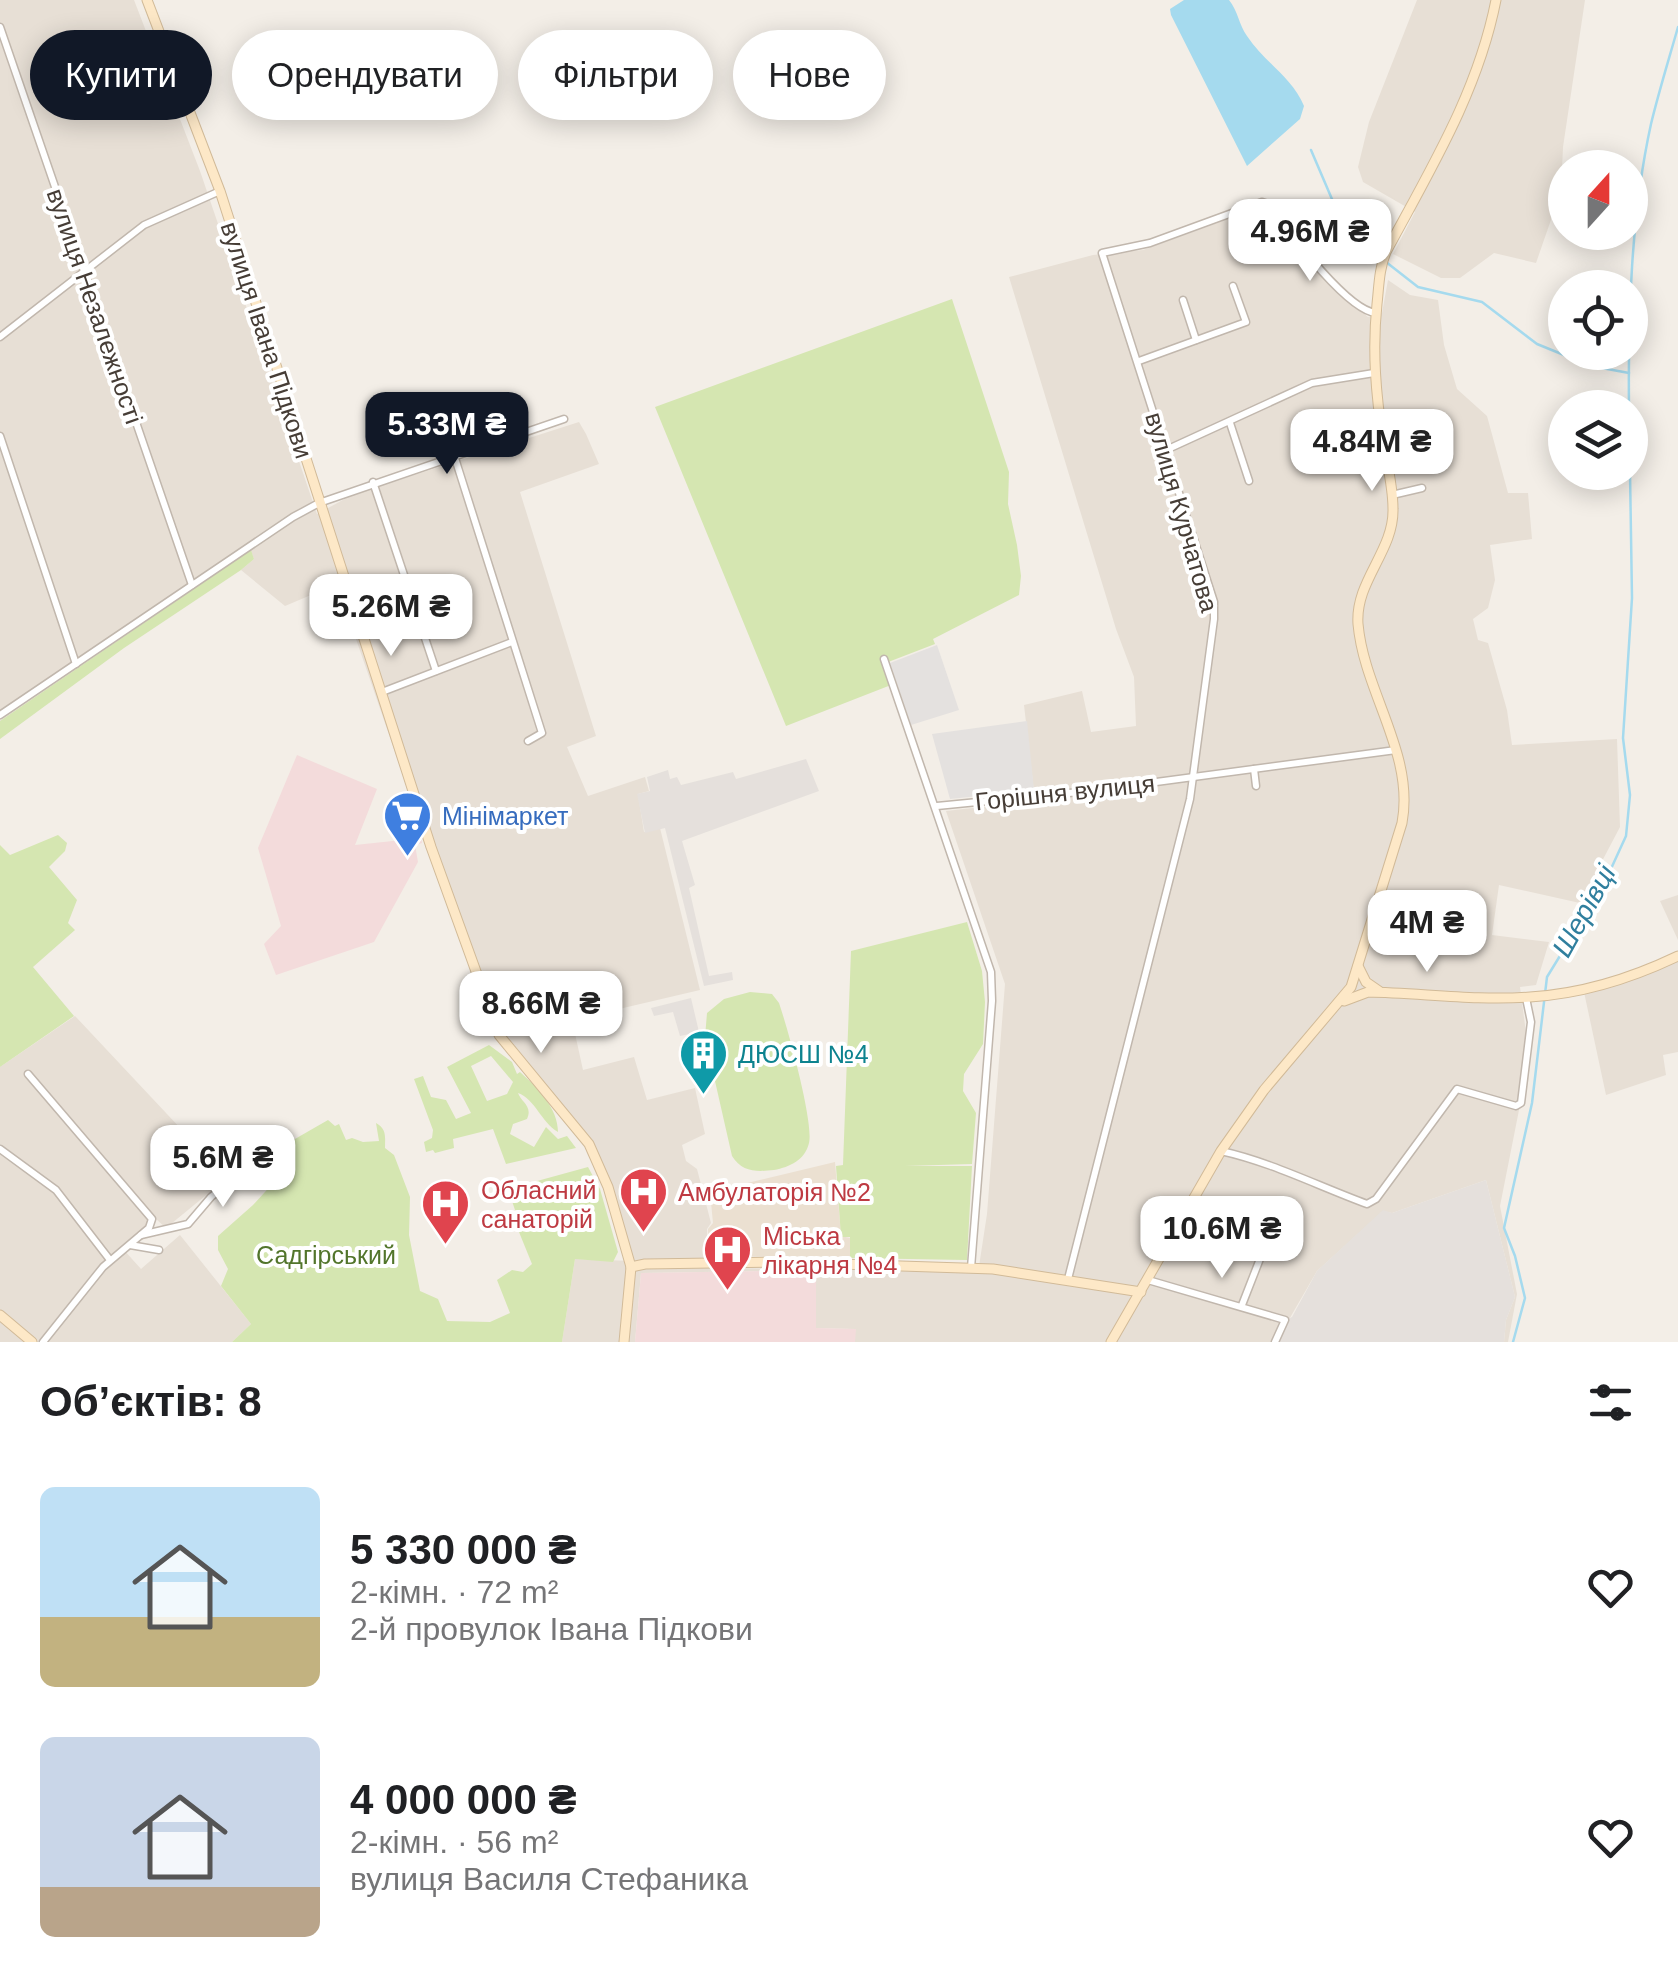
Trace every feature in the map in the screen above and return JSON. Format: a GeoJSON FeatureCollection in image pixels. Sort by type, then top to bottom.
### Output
{"type":"FeatureCollection","features":[{"type":"Feature","properties":{"kind":"street","name":"вулиця Івана Підкови"},"geometry":{"type":"LineString","coordinates":[[147,0],[220,191],[435,856],[499,1035],[589,1144],[608,1187],[631,1267],[624,1342]]}},
{"type":"Feature","properties":{"kind":"street"},"geometry":{"type":"LineString","coordinates":[[1111,1342],[1221,1151],[1264,1090],[1351,986],[1406,804],[1404,776],[1371,683],[1358,628],[1361,594],[1389,534],[1394,509],[1374,374],[1376,313],[1382,260],[1453,130],[1489,34],[1496,0]]}},
{"type":"Feature","properties":{"kind":"street","name":"вулиця Незалежності"},"geometry":{"type":"LineString","coordinates":[[0,27],[192,585]]}},
{"type":"Feature","properties":{"kind":"street"},"geometry":{"type":"LineString","coordinates":[[0,336],[144,225],[220,191]]}},
{"type":"Feature","properties":{"kind":"street","name":"вулиця Курчатова"},"geometry":{"type":"LineString","coordinates":[[1068,1279],[1194,777],[1214,602],[1102,253],[1150,244],[1262,202],[1268,204],[1302,250],[1362,309],[1376,313]]}},
{"type":"Feature","properties":{"kind":"street"},"geometry":{"type":"LineString","coordinates":[[1138,361],[1246,322],[1233,286]]}},
{"type":"Feature","properties":{"kind":"street"},"geometry":{"type":"LineString","coordinates":[[1183,300],[1196,340]]}},
{"type":"Feature","properties":{"kind":"street"},"geometry":{"type":"LineString","coordinates":[[1166,450],[1312,383],[1374,374]]}},
{"type":"Feature","properties":{"kind":"street"},"geometry":{"type":"LineString","coordinates":[[0,715],[292,517],[373,482],[564,420]]}},
{"type":"Feature","properties":{"kind":"street"},"geometry":{"type":"LineString","coordinates":[[1230,422],[1249,481]]}},
{"type":"Feature","properties":{"kind":"street"},"geometry":{"type":"LineString","coordinates":[[0,436],[76,664]]}},
{"type":"Feature","properties":{"kind":"street"},"geometry":{"type":"LineString","coordinates":[[454,456],[542,734],[528,741]]}},
{"type":"Feature","properties":{"kind":"street"},"geometry":{"type":"LineString","coordinates":[[373,482],[436,672]]}},
{"type":"Feature","properties":{"kind":"street"},"geometry":{"type":"LineString","coordinates":[[1392,496],[1422,488]]}},
{"type":"Feature","properties":{"kind":"street"},"geometry":{"type":"LineString","coordinates":[[382,692],[512,642]]}},
{"type":"Feature","properties":{"kind":"street"},"geometry":{"type":"LineString","coordinates":[[884,659],[991,972],[971,1268]]}},
{"type":"Feature","properties":{"kind":"street","name":"Горішня вулиця"},"geometry":{"type":"LineString","coordinates":[[936,806],[1396,750]]}},
{"type":"Feature","properties":{"kind":"street"},"geometry":{"type":"LineString","coordinates":[[1254,769],[1256,786]]}},
{"type":"Feature","properties":{"kind":"street"},"geometry":{"type":"LineString","coordinates":[[1337,1005],[1360,993],[1529,998],[1561,994],[1614,980],[1678,956]]}},
{"type":"Feature","properties":{"kind":"street"},"geometry":{"type":"LineString","coordinates":[[1357,962],[1366,982],[1382,992]]}},
{"type":"Feature","properties":{"kind":"street"},"geometry":{"type":"LineString","coordinates":[[1221,1151],[1254,1159],[1366,1204],[1376,1199],[1457,1089],[1516,1106],[1521,1102],[1531,1022],[1529,998]]}},
{"type":"Feature","properties":{"kind":"street"},"geometry":{"type":"LineString","coordinates":[[28,1074],[152,1219],[140,1236],[110,1260],[43,1342]]}},
{"type":"Feature","properties":{"kind":"street"},"geometry":{"type":"LineString","coordinates":[[140,1236],[188,1224],[211,1197],[285,1136]]}},
{"type":"Feature","properties":{"kind":"street"},"geometry":{"type":"LineString","coordinates":[[0,1149],[56,1190],[110,1260]]}},
{"type":"Feature","properties":{"kind":"street"},"geometry":{"type":"LineString","coordinates":[[1242,1306],[1272,1228]]}},
{"type":"Feature","properties":{"kind":"street"},"geometry":{"type":"LineString","coordinates":[[130,1245],[160,1250]]}},
{"type":"Feature","properties":{"kind":"street"},"geometry":{"type":"LineString","coordinates":[[631,1267],[778,1262],[971,1268],[1141,1292]]}},
{"type":"Feature","properties":{"kind":"street"},"geometry":{"type":"LineString","coordinates":[[1148,1280],[1285,1320],[1275,1342]]}},
{"type":"Feature","properties":{"kind":"street"},"geometry":{"type":"LineString","coordinates":[[0,1315],[32,1342]]}},
{"type":"Feature","properties":{"kind":"shaded area"},"geometry":{"type":"Polygon","coordinates":[[[0,0],[134,0],[146,30],[30,30],[30,120],[180,120],[317,514],[352,495],[579,422],[586,434],[599,464],[520,492],[596,736],[567,747],[588,796],[645,777],[649,791],[638,794],[644,832],[660,828],[700,990],[572,1020],[583,1070],[634,1057],[647,1100],[695,1088],[705,1134],[682,1145],[686,1161],[697,1169],[711,1223],[707,1229],[708,1268],[816,1269],[978,1273],[987,1214],[1005,984],[946,811],[1035,801],[1024,705],[1082,691],[1091,732],[1136,726],[1134,677],[1009,277],[1093,255],[1143,250],[1256,209],[1368,317],[1382,313],[1388,280],[1410,295],[1438,300],[1444,345],[1457,389],[1487,416],[1508,493],[1528,493],[1532,539],[1490,545],[1495,580],[1488,608],[1473,619],[1478,640],[1488,643],[1507,710],[1512,745],[1617,739],[1620,827],[1580,903],[1499,885],[1492,935],[1549,942],[1536,985],[1520,987],[1526,1033],[1519,1110],[1500,1206],[1517,1294],[1508,1342],[1504,1342],[1506,1320],[1515,1297],[1486,1180],[1392,1213],[1383,1211],[1317,1271],[1276,1342],[855,1342],[855,1329],[816,1328],[816,1270],[641,1273],[635,1342],[562,1342],[575,1259],[632,1261],[590,1142],[500,1041],[337,584],[285,606],[241,570],[254,559],[251,551],[0,721],[0,0]]]}},
{"type":"Feature","properties":{"kind":"shaded area"},"geometry":{"type":"Polygon","coordinates":[[[1417,0],[1585,0],[1563,150],[1548,150],[1548,228],[1536,263],[1494,253],[1460,278],[1441,278],[1393,254],[1415,212],[1363,182],[1358,167],[1369,122],[1417,0]]]}},
{"type":"Feature","properties":{"kind":"shaded area"},"geometry":{"type":"Polygon","coordinates":[[[937,645],[959,710],[911,725],[890,663],[937,645]]]}},
{"type":"Feature","properties":{"kind":"shaded area"},"geometry":{"type":"Polygon","coordinates":[[[1027,721],[1034,790],[950,799],[932,734],[1027,721]]]}},
{"type":"Feature","properties":{"kind":"shaded area"},"geometry":{"type":"Polygon","coordinates":[[[297,755],[377,789],[355,845],[421,838],[422,843],[415,845],[418,862],[374,942],[276,975],[264,944],[281,926],[258,848],[297,755]]]}},
{"type":"Feature","properties":{"kind":"shaded area"},"geometry":{"type":"Polygon","coordinates":[[[806,759],[819,791],[682,841],[695,885],[689,888],[709,976],[732,972],[733,980],[704,986],[665,828],[645,833],[637,794],[650,791],[647,777],[668,770],[670,779],[677,777],[681,785],[733,772],[736,779],[806,759]]]}},
{"type":"Feature","properties":{"kind":"shaded area"},"geometry":{"type":"Polygon","coordinates":[[[1678,895],[1678,940],[1660,901],[1678,895]]]}},
{"type":"Feature","properties":{"kind":"shaded area"},"geometry":{"type":"Polygon","coordinates":[[[1678,957],[1678,1052],[1663,1055],[1666,1075],[1606,1095],[1584,992],[1678,957]]]}},
{"type":"Feature","properties":{"kind":"shaded area"},"geometry":{"type":"Polygon","coordinates":[[[691,998],[699,1032],[680,1036],[673,1012],[654,1016],[651,1008],[691,998]]]}},
{"type":"Feature","properties":{"kind":"shaded area"},"geometry":{"type":"Polygon","coordinates":[[[75,1016],[227,1178],[166,1228],[155,1218],[123,1249],[141,1269],[180,1235],[251,1324],[232,1342],[0,1342],[0,1067],[75,1016]]]}},
{"type":"Feature","properties":{"kind":"shaded area"},"geometry":{"type":"Polygon","coordinates":[[[835,1162],[841,1236],[850,1238],[850,1257],[709,1256],[708,1229],[713,1223],[710,1192],[835,1162]]]}},
{"type":"Feature","properties":{"kind":"shaded area"},"geometry":{"type":"Polygon","coordinates":[[[1486,1180],[1515,1297],[1506,1320],[1504,1342],[1276,1342],[1317,1271],[1383,1210],[1392,1213],[1486,1180]]]}},
{"type":"Feature","properties":{"kind":"shaded area","name":"Міська лікарня №4"},"geometry":{"type":"Polygon","coordinates":[[[816,1270],[816,1328],[856,1329],[855,1342],[635,1342],[641,1273],[816,1270]]]}},
{"type":"Feature","properties":{"kind":"green space"},"geometry":{"type":"Polygon","coordinates":[[[952,299],[1009,472],[1008,504],[1021,576],[1019,595],[933,639],[935,644],[883,664],[891,685],[786,726],[655,407],[952,299]]]}},
{"type":"Feature","properties":{"kind":"green space"},"geometry":{"type":"Polygon","coordinates":[[[251,550],[254,559],[241,570],[124,648],[0,739],[0,721],[251,550]]]}},
{"type":"Feature","properties":{"kind":"green space"},"geometry":{"type":"Polygon","coordinates":[[[58,835],[67,843],[65,851],[49,867],[77,900],[68,923],[75,930],[33,967],[74,1016],[0,1067],[0,845],[10,855],[58,835]]]}},
{"type":"Feature","properties":{"kind":"green space"},"geometry":{"type":"Polygon","coordinates":[[[967,922],[982,971],[985,1002],[983,1044],[964,1074],[963,1091],[976,1113],[972,1164],[905,1166],[972,1166],[967,1260],[850,1258],[850,1237],[841,1237],[836,1166],[843,1165],[851,951],[967,922]]]}},
{"type":"Feature","properties":{"kind":"green space"},"geometry":{"type":"Polygon","coordinates":[[[750,992],[772,994],[779,1003],[808,1116],[809,1143],[804,1154],[791,1165],[774,1170],[750,1170],[732,1156],[705,1037],[707,1013],[724,999],[750,992]]]}},
{"type":"Feature","properties":{"kind":"green space"},"geometry":{"type":"Polygon","coordinates":[[[489,1045],[512,1062],[517,1074],[520,1072],[539,1091],[557,1123],[558,1132],[518,1093],[528,1107],[528,1115],[513,1124],[510,1134],[534,1147],[546,1127],[558,1139],[567,1136],[576,1148],[506,1164],[493,1129],[453,1139],[454,1148],[426,1152],[424,1142],[432,1138],[433,1130],[414,1079],[423,1076],[431,1097],[446,1100],[456,1119],[471,1113],[447,1067],[489,1045]],[[491,1056],[471,1066],[487,1101],[507,1094],[513,1082],[491,1056]]]}},
{"type":"Feature","properties":{"kind":"green space","name":"Садгірський"},"geometry":{"type":"Polygon","coordinates":[[[328,1120],[335,1126],[339,1124],[346,1140],[379,1141],[376,1123],[384,1131],[385,1148],[394,1155],[410,1197],[409,1235],[420,1291],[438,1299],[447,1321],[490,1322],[510,1313],[497,1280],[512,1270],[523,1272],[532,1264],[508,1189],[588,1167],[600,1189],[618,1252],[613,1262],[575,1259],[562,1342],[232,1342],[251,1324],[221,1286],[228,1269],[218,1250],[218,1236],[285,1170],[281,1147],[328,1120]]]}},
{"type":"Feature","properties":{"kind":"water"},"geometry":{"type":"Polygon","coordinates":[[[1184,0],[1229,0],[1247,36],[1292,86],[1304,106],[1300,119],[1247,166],[1171,15],[1170,9],[1184,0]]]}},
{"type":"Feature","properties":{"kind":"waterway","name":"Шерівці"},"geometry":{"type":"LineString","coordinates":[[1629,390],[1630,301],[1639,194],[1651,124],[1678,27]]}},
{"type":"Feature","properties":{"kind":"waterway"},"geometry":{"type":"LineString","coordinates":[[1311,150],[1349,239],[1379,258]]}},
{"type":"Feature","properties":{"kind":"waterway"},"geometry":{"type":"LineString","coordinates":[[1386,262],[1418,287],[1482,302],[1537,344],[1591,366],[1629,373]]}},
{"type":"Feature","properties":{"kind":"waterway","name":"Шерівці"},"geometry":{"type":"LineString","coordinates":[[1513,1342],[1525,1298],[1504,1228],[1532,1103],[1547,977],[1604,884],[1626,836],[1630,795],[1623,738],[1632,598],[1630,490]]}},
{"type":"Feature","properties":{"kind":"place","name":"Мінімаркет"},"geometry":{"type":"Point","coordinates":[407,858]}},
{"type":"Feature","properties":{"kind":"place","name":"ДЮСШ №4"},"geometry":{"type":"Point","coordinates":[703,1096]}},
{"type":"Feature","properties":{"kind":"place","name":"Амбулаторія №2"},"geometry":{"type":"Point","coordinates":[643,1234]}},
{"type":"Feature","properties":{"kind":"place","name":"Обласний санаторій"},"geometry":{"type":"Point","coordinates":[446,1246]}},
{"type":"Feature","properties":{"kind":"place","name":"Міська лікарня №4"},"geometry":{"type":"Point","coordinates":[728,1292]}}]}
